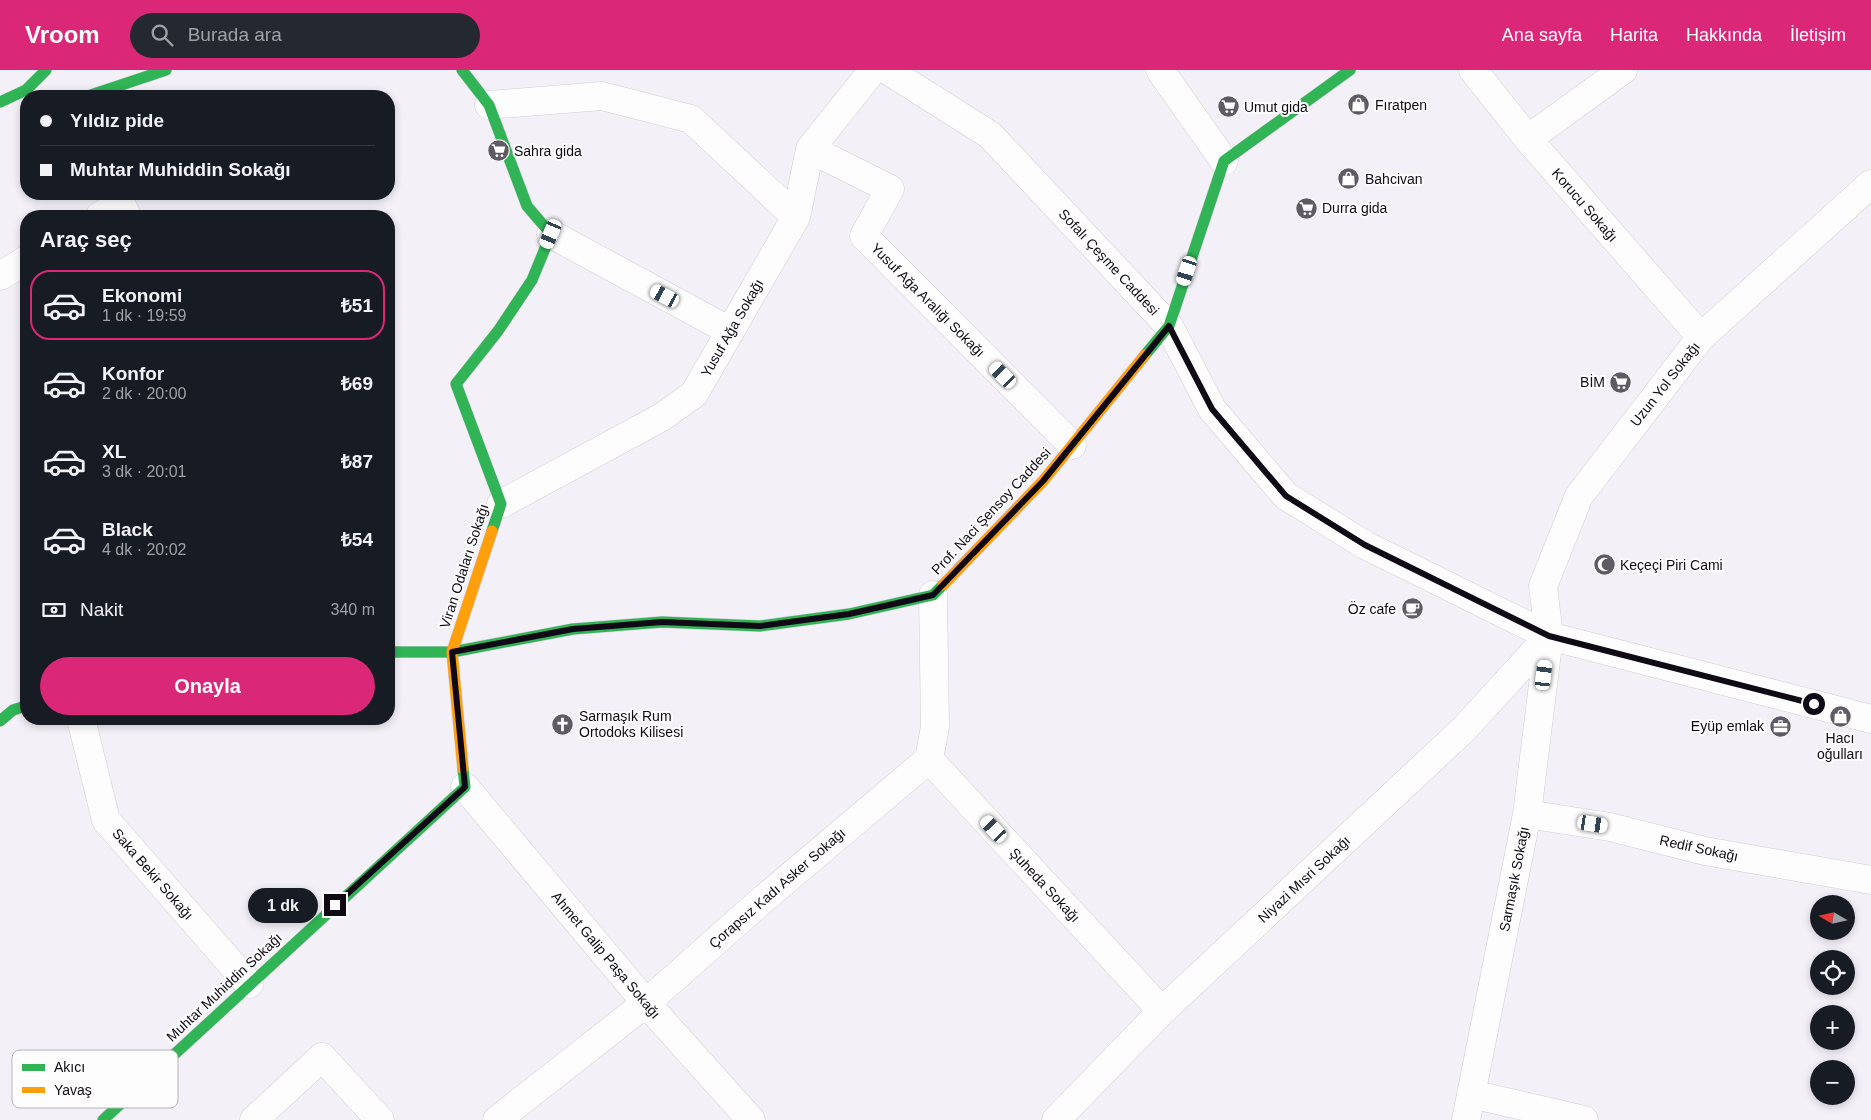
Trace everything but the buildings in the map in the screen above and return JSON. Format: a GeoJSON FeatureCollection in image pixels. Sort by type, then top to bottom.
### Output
{"type":"FeatureCollection","features":[{"type":"Feature","properties":{"kind":"street"},"geometry":{"type":"LineString","coordinates":[[28,90],[41,78],[46,70]]}},
{"type":"Feature","properties":{"kind":"street"},"geometry":{"type":"LineString","coordinates":[[108,90],[166,70]]}},
{"type":"Feature","properties":{"kind":"street"},"geometry":{"type":"LineString","coordinates":[[462,70],[489,105],[527,206],[551,234],[730,331]]}},
{"type":"Feature","properties":{"kind":"street","name":"Yusuf Ağa Sokağı"},"geometry":{"type":"LineString","coordinates":[[501,504],[662,417],[694,394],[796,217],[810,149],[873,70]]}},
{"type":"Feature","properties":{"kind":"street","name":"Sofalı Çeşme Caddesi"},"geometry":{"type":"LineString","coordinates":[[887,70],[990,135],[1169,326],[1212,409],[1286,496],[1365,545],[1549,636],[1871,718]]}},
{"type":"Feature","properties":{"kind":"street"},"geometry":{"type":"LineString","coordinates":[[1160,70],[1224,160],[1350,70]]}},
{"type":"Feature","properties":{"kind":"street","name":"Korucu Sokağı"},"geometry":{"type":"LineString","coordinates":[[1473,70],[1528,139],[1701,337]]}},
{"type":"Feature","properties":{"kind":"street"},"geometry":{"type":"LineString","coordinates":[[1528,139],[1623,70]]}},
{"type":"Feature","properties":{"kind":"street"},"geometry":{"type":"LineString","coordinates":[[0,104],[20,95]]}},
{"type":"Feature","properties":{"kind":"street"},"geometry":{"type":"LineString","coordinates":[[489,105],[602,96],[691,119],[796,217]]}},
{"type":"Feature","properties":{"kind":"street"},"geometry":{"type":"LineString","coordinates":[[0,104],[20,104]]}},
{"type":"Feature","properties":{"kind":"street","name":"Yusuf Ağa Aralığı Sokağı"},"geometry":{"type":"LineString","coordinates":[[810,149],[890,189],[864,236],[1072,445]]}},
{"type":"Feature","properties":{"kind":"street","name":"Prof. Naci Şensoy Caddesi"},"geometry":{"type":"LineString","coordinates":[[395,652],[452,652],[573,629],[662,622],[760,626],[849,614],[933,595],[1043,481],[1169,326],[1224,160]]}},
{"type":"Feature","properties":{"kind":"street","name":"Uzun Yol Sokağı"},"geometry":{"type":"LineString","coordinates":[[1549,636],[1543,586],[1579,496],[1701,337],[1871,184]]}},
{"type":"Feature","properties":{"kind":"street","name":"Viran Odaları Sokağı"},"geometry":{"type":"LineString","coordinates":[[452,652],[501,504],[456,384],[498,331],[532,280],[551,234]]}},
{"type":"Feature","properties":{"kind":"street"},"geometry":{"type":"LineString","coordinates":[[0,276],[20,264]]}},
{"type":"Feature","properties":{"kind":"street"},"geometry":{"type":"LineString","coordinates":[[928,759],[935,727],[933,595]]}},
{"type":"Feature","properties":{"kind":"street","name":"Sarmaşık Sokağı"},"geometry":{"type":"LineString","coordinates":[[1466,1120],[1528,814],[1549,636]]}},
{"type":"Feature","properties":{"kind":"street","name":"Niyazi Mısri Sokağı"},"geometry":{"type":"LineString","coordinates":[[1056,1120],[1162,1011],[1464,729],[1549,636]]}},
{"type":"Feature","properties":{"kind":"street"},"geometry":{"type":"LineString","coordinates":[[452,652],[465,787]]}},
{"type":"Feature","properties":{"kind":"street"},"geometry":{"type":"LineString","coordinates":[[0,721],[13,710],[20,708]]}},
{"type":"Feature","properties":{"kind":"street","name":"Saka Bekir Sokağı"},"geometry":{"type":"LineString","coordinates":[[82,725],[106,820],[248,984]]}},
{"type":"Feature","properties":{"kind":"street","name":"Çorapsız Kadı Asker Sokağı"},"geometry":{"type":"LineString","coordinates":[[497,1120],[646,1003],[760,902],[928,759]]}},
{"type":"Feature","properties":{"kind":"street","name":"Şuheda Sokağı"},"geometry":{"type":"LineString","coordinates":[[928,759],[1162,1011]]}},
{"type":"Feature","properties":{"kind":"street","name":"Muhtar Muhiddin Sokağı"},"geometry":{"type":"LineString","coordinates":[[178,1050],[465,787]]}},
{"type":"Feature","properties":{"kind":"street","name":"Ahmet Galip Paşa Sokağı"},"geometry":{"type":"LineString","coordinates":[[465,787],[646,1003],[751,1120]]}},
{"type":"Feature","properties":{"kind":"street","name":"Redif Sokağı"},"geometry":{"type":"LineString","coordinates":[[1528,814],[1610,827],[1705,851],[1871,880]]}},
{"type":"Feature","properties":{"kind":"street"},"geometry":{"type":"LineString","coordinates":[[254,1120],[322,1057],[380,1120]]}},
{"type":"Feature","properties":{"kind":"street"},"geometry":{"type":"LineString","coordinates":[[1472,1094],[1584,1120]]}},
{"type":"Feature","properties":{"kind":"street","name":"Muhtar Muhiddin Sokağı"},"geometry":{"type":"LineString","coordinates":[[103,1120],[116,1108]]}},
{"type":"Feature","properties":{"kind":"traffic: fast"},"geometry":{"type":"LineString","coordinates":[[26,90],[46,70]]}},
{"type":"Feature","properties":{"kind":"traffic: fast"},"geometry":{"type":"LineString","coordinates":[[106,90],[166,70]]}},
{"type":"Feature","properties":{"kind":"traffic: fast"},"geometry":{"type":"LineString","coordinates":[[462,70],[489,105],[527,206],[551,234],[532,280],[498,331],[456,384],[501,504],[492,531]]}},
{"type":"Feature","properties":{"kind":"traffic: fast"},"geometry":{"type":"LineString","coordinates":[[1145,355],[1169,326],[1224,161],[1350,70]]}},
{"type":"Feature","properties":{"kind":"traffic: fast"},"geometry":{"type":"LineString","coordinates":[[0,102],[20,93]]}},
{"type":"Feature","properties":{"kind":"traffic: fast"},"geometry":{"type":"LineString","coordinates":[[395,652],[452,652],[573,629],[662,622],[760,626],[849,614],[933,595],[943,585]]}},
{"type":"Feature","properties":{"kind":"traffic: fast"},"geometry":{"type":"LineString","coordinates":[[0,721],[13,710],[20,708]]}},
{"type":"Feature","properties":{"kind":"traffic: fast"},"geometry":{"type":"LineString","coordinates":[[178,1051],[465,787],[463,769]]}},
{"type":"Feature","properties":{"kind":"traffic: fast"},"geometry":{"type":"LineString","coordinates":[[103,1120],[116,1108]]}},
{"type":"Feature","properties":{"kind":"traffic: slow"},"geometry":{"type":"LineString","coordinates":[[943,585],[1043,481],[1145,355]]}},
{"type":"Feature","properties":{"kind":"traffic: slow"},"geometry":{"type":"LineString","coordinates":[[463,769],[452,652],[492,531]]}},
{"type":"Feature","properties":{"kind":"place","name":"Fıratpen"},"geometry":{"type":"Point","coordinates":[1359,105]}},
{"type":"Feature","properties":{"kind":"place","name":"Umut gida"},"geometry":{"type":"Point","coordinates":[1228,107]}},
{"type":"Feature","properties":{"kind":"place","name":"Sahra gida"},"geometry":{"type":"Point","coordinates":[498,151]}},
{"type":"Feature","properties":{"kind":"place","name":"Bahcivan"},"geometry":{"type":"Point","coordinates":[1349,179]}},
{"type":"Feature","properties":{"kind":"place","name":"Durra gida"},"geometry":{"type":"Point","coordinates":[1306,208]}},
{"type":"Feature","properties":{"kind":"place","name":"BİM"},"geometry":{"type":"Point","coordinates":[1621,382]}},
{"type":"Feature","properties":{"kind":"place","name":"Keçeçi Piri Cami"},"geometry":{"type":"Point","coordinates":[1604,565]}},
{"type":"Feature","properties":{"kind":"place","name":"Öz cafe"},"geometry":{"type":"Point","coordinates":[1412,609]}},
{"type":"Feature","properties":{"kind":"place","name":"Hacı oğulları"},"geometry":{"type":"Point","coordinates":[1840,716]}},
{"type":"Feature","properties":{"kind":"place","name":"Sarmaşık Rum Ortodoks Kilisesi"},"geometry":{"type":"Point","coordinates":[563,724]}},
{"type":"Feature","properties":{"kind":"place","name":"Eyüp emlak"},"geometry":{"type":"Point","coordinates":[1780,726]}},
{"type":"Feature","properties":{"kind":"route"},"geometry":{"type":"LineString","coordinates":[[335,905],[465,787],[452,652],[573,629],[662,622],[760,626],[849,614],[933,595],[1043,481],[1169,326],[1212,409],[1286,496],[1365,545],[1549,636],[1814,704]]}}]}
